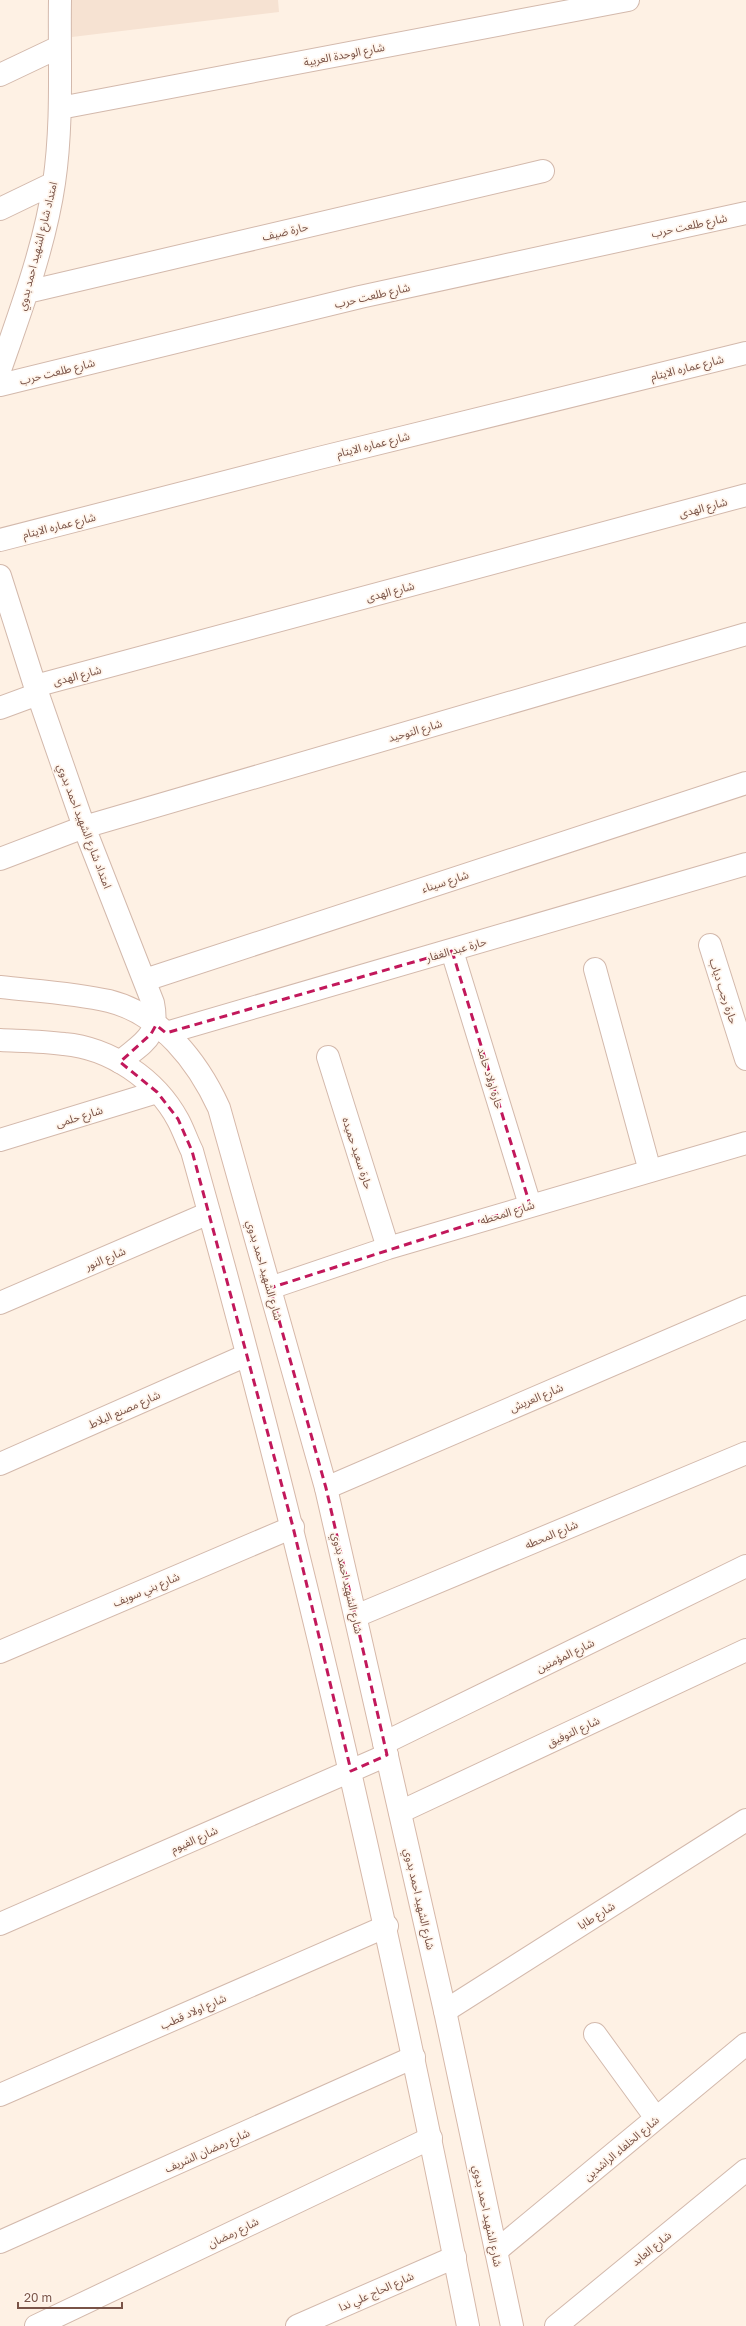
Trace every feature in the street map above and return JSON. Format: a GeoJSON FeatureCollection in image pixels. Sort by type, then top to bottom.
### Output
{"type":"FeatureCollection","features":[{"type":"Feature","properties":{"kind":"street","name":"امتداد شارع الشهيد احمد بدوي"},"geometry":{"type":"LineString","coordinates":[[0,370],[27,292],[54,183],[60,108],[60,0]]}},
{"type":"Feature","properties":{"kind":"street","name":"شارع الوحدة العربية"},"geometry":{"type":"LineString","coordinates":[[60,108],[628,0]]}},
{"type":"Feature","properties":{"kind":"street"},"geometry":{"type":"LineString","coordinates":[[0,75],[59,47]]}},
{"type":"Feature","properties":{"kind":"street","name":"حارة ضيف"},"geometry":{"type":"LineString","coordinates":[[27,292],[543,171]]}},
{"type":"Feature","properties":{"kind":"street"},"geometry":{"type":"LineString","coordinates":[[0,209],[54,183]]}},
{"type":"Feature","properties":{"kind":"street","name":"شارع طلعت حرب"},"geometry":{"type":"LineString","coordinates":[[0,385],[360,297],[746,213]]}},
{"type":"Feature","properties":{"kind":"street","name":"شارع عماره الايتام"},"geometry":{"type":"LineString","coordinates":[[0,540],[319,458],[746,352]]}},
{"type":"Feature","properties":{"kind":"street","name":"شارع الهدى"},"geometry":{"type":"LineString","coordinates":[[0,708],[36,690],[746,495]]}},
{"type":"Feature","properties":{"kind":"street","name":"امتداد شارع الشهيد احمد بدوي"},"geometry":{"type":"LineString","coordinates":[[0,576],[36,690],[84,827],[145,980],[161,1029]]}},
{"type":"Feature","properties":{"kind":"street","name":"شارع التوحيد"},"geometry":{"type":"LineString","coordinates":[[0,859],[84,827],[746,634]]}},
{"type":"Feature","properties":{"kind":"street","name":"شارع سيناء"},"geometry":{"type":"LineString","coordinates":[[145,980],[746,783]]}},
{"type":"Feature","properties":{"kind":"street","name":"حارة عبد الغفار"},"geometry":{"type":"LineString","coordinates":[[161,1029],[452,950],[746,864]]}},
{"type":"Feature","properties":{"kind":"street","name":"حارة رجب دياب"},"geometry":{"type":"LineString","coordinates":[[710,946],[746,1059]]}},
{"type":"Feature","properties":{"kind":"street","name":"حارة اولاد حامد"},"geometry":{"type":"LineString","coordinates":[[452,950],[530,1205]]}},
{"type":"Feature","properties":{"kind":"street"},"geometry":{"type":"LineString","coordinates":[[595,970],[650,1171]]}},
{"type":"Feature","properties":{"kind":"street","name":"شارع الشهيد احمد بدوي"},"geometry":{"type":"LineString","coordinates":[[0,987],[110,1002],[134,1012],[161,1029],[183,1049],[197,1067],[219,1108],[326,1488],[445,2011],[512,2326]]}},
{"type":"Feature","properties":{"kind":"street"},"geometry":{"type":"LineString","coordinates":[[120,1062],[151,1034],[161,1029]]}},
{"type":"Feature","properties":{"kind":"street"},"geometry":{"type":"LineString","coordinates":[[0,1040],[66,1044],[94,1050],[120,1062],[140,1075],[157,1092],[178,1119],[192,1151],[293,1527],[351,1771],[414,2057],[468,2326]]}},
{"type":"Feature","properties":{"kind":"street","name":"حارة سعيد حميده"},"geometry":{"type":"LineString","coordinates":[[328,1057],[388,1248]]}},
{"type":"Feature","properties":{"kind":"street","name":"شارع حلمى"},"geometry":{"type":"LineString","coordinates":[[0,1140],[157,1092]]}},
{"type":"Feature","properties":{"kind":"street","name":"شارع المحطه"},"geometry":{"type":"LineString","coordinates":[[270,1288],[388,1248],[530,1205],[746,1143]]}},
{"type":"Feature","properties":{"kind":"street","name":"شارع النور"},"geometry":{"type":"LineString","coordinates":[[0,1302],[209,1213]]}},
{"type":"Feature","properties":{"kind":"street","name":"شارع العريش"},"geometry":{"type":"LineString","coordinates":[[326,1488],[746,1307]]}},
{"type":"Feature","properties":{"kind":"street","name":"شارع مصنع البلاط"},"geometry":{"type":"LineString","coordinates":[[0,1464],[247,1355]]}},
{"type":"Feature","properties":{"kind":"street","name":"شارع المحطه"},"geometry":{"type":"LineString","coordinates":[[356,1616],[746,1452]]}},
{"type":"Feature","properties":{"kind":"street","name":"شارع بني سويف"},"geometry":{"type":"LineString","coordinates":[[0,1652],[293,1527]]}},
{"type":"Feature","properties":{"kind":"street","name":"شارع المؤمنين"},"geometry":{"type":"LineString","coordinates":[[386,1749],[746,1566]]}},
{"type":"Feature","properties":{"kind":"street","name":"شارع التوفيق"},"geometry":{"type":"LineString","coordinates":[[400,1812],[746,1650]]}},
{"type":"Feature","properties":{"kind":"street","name":"شارع الفيوم"},"geometry":{"type":"LineString","coordinates":[[0,1924],[351,1771],[386,1749]]}},
{"type":"Feature","properties":{"kind":"street","name":"شارع طابا"},"geometry":{"type":"LineString","coordinates":[[445,2011],[746,1820]]}},
{"type":"Feature","properties":{"kind":"street","name":"شارع اولاد قطب"},"geometry":{"type":"LineString","coordinates":[[0,2095],[386,1926]]}},
{"type":"Feature","properties":{"kind":"street"},"geometry":{"type":"LineString","coordinates":[[595,2034],[656,2118]]}},
{"type":"Feature","properties":{"kind":"street","name":"شارع الخلفاء الراشدين"},"geometry":{"type":"LineString","coordinates":[[496,2251],[746,2044]]}},
{"type":"Feature","properties":{"kind":"street","name":"شارع رمضان الشريف"},"geometry":{"type":"LineString","coordinates":[[0,2242],[414,2057]]}},
{"type":"Feature","properties":{"kind":"street","name":"شارع رمضان"},"geometry":{"type":"LineString","coordinates":[[36,2326],[431,2138]]}},
{"type":"Feature","properties":{"kind":"street","name":"شارع العابد"},"geometry":{"type":"LineString","coordinates":[[556,2326],[746,2170]]}},
{"type":"Feature","properties":{"kind":"street","name":"شارع الحاج علي ندا"},"geometry":{"type":"LineString","coordinates":[[297,2326],[455,2256]]}},
{"type":"Feature","properties":{"kind":"highlighted area"},"geometry":{"type":"Polygon","coordinates":[[[452,951],[530,1205],[270,1288],[326,1488],[387,1755],[351,1771],[293,1527],[192,1151],[178,1119],[157,1092],[120,1062],[151,1034],[156,1025],[166,1033],[452,951]]]}},
{"type":"Feature","properties":{"kind":"shaded area"},"geometry":{"type":"Polygon","coordinates":[[[66,0],[278,0],[279,12],[72,37],[66,0]]]}}]}
